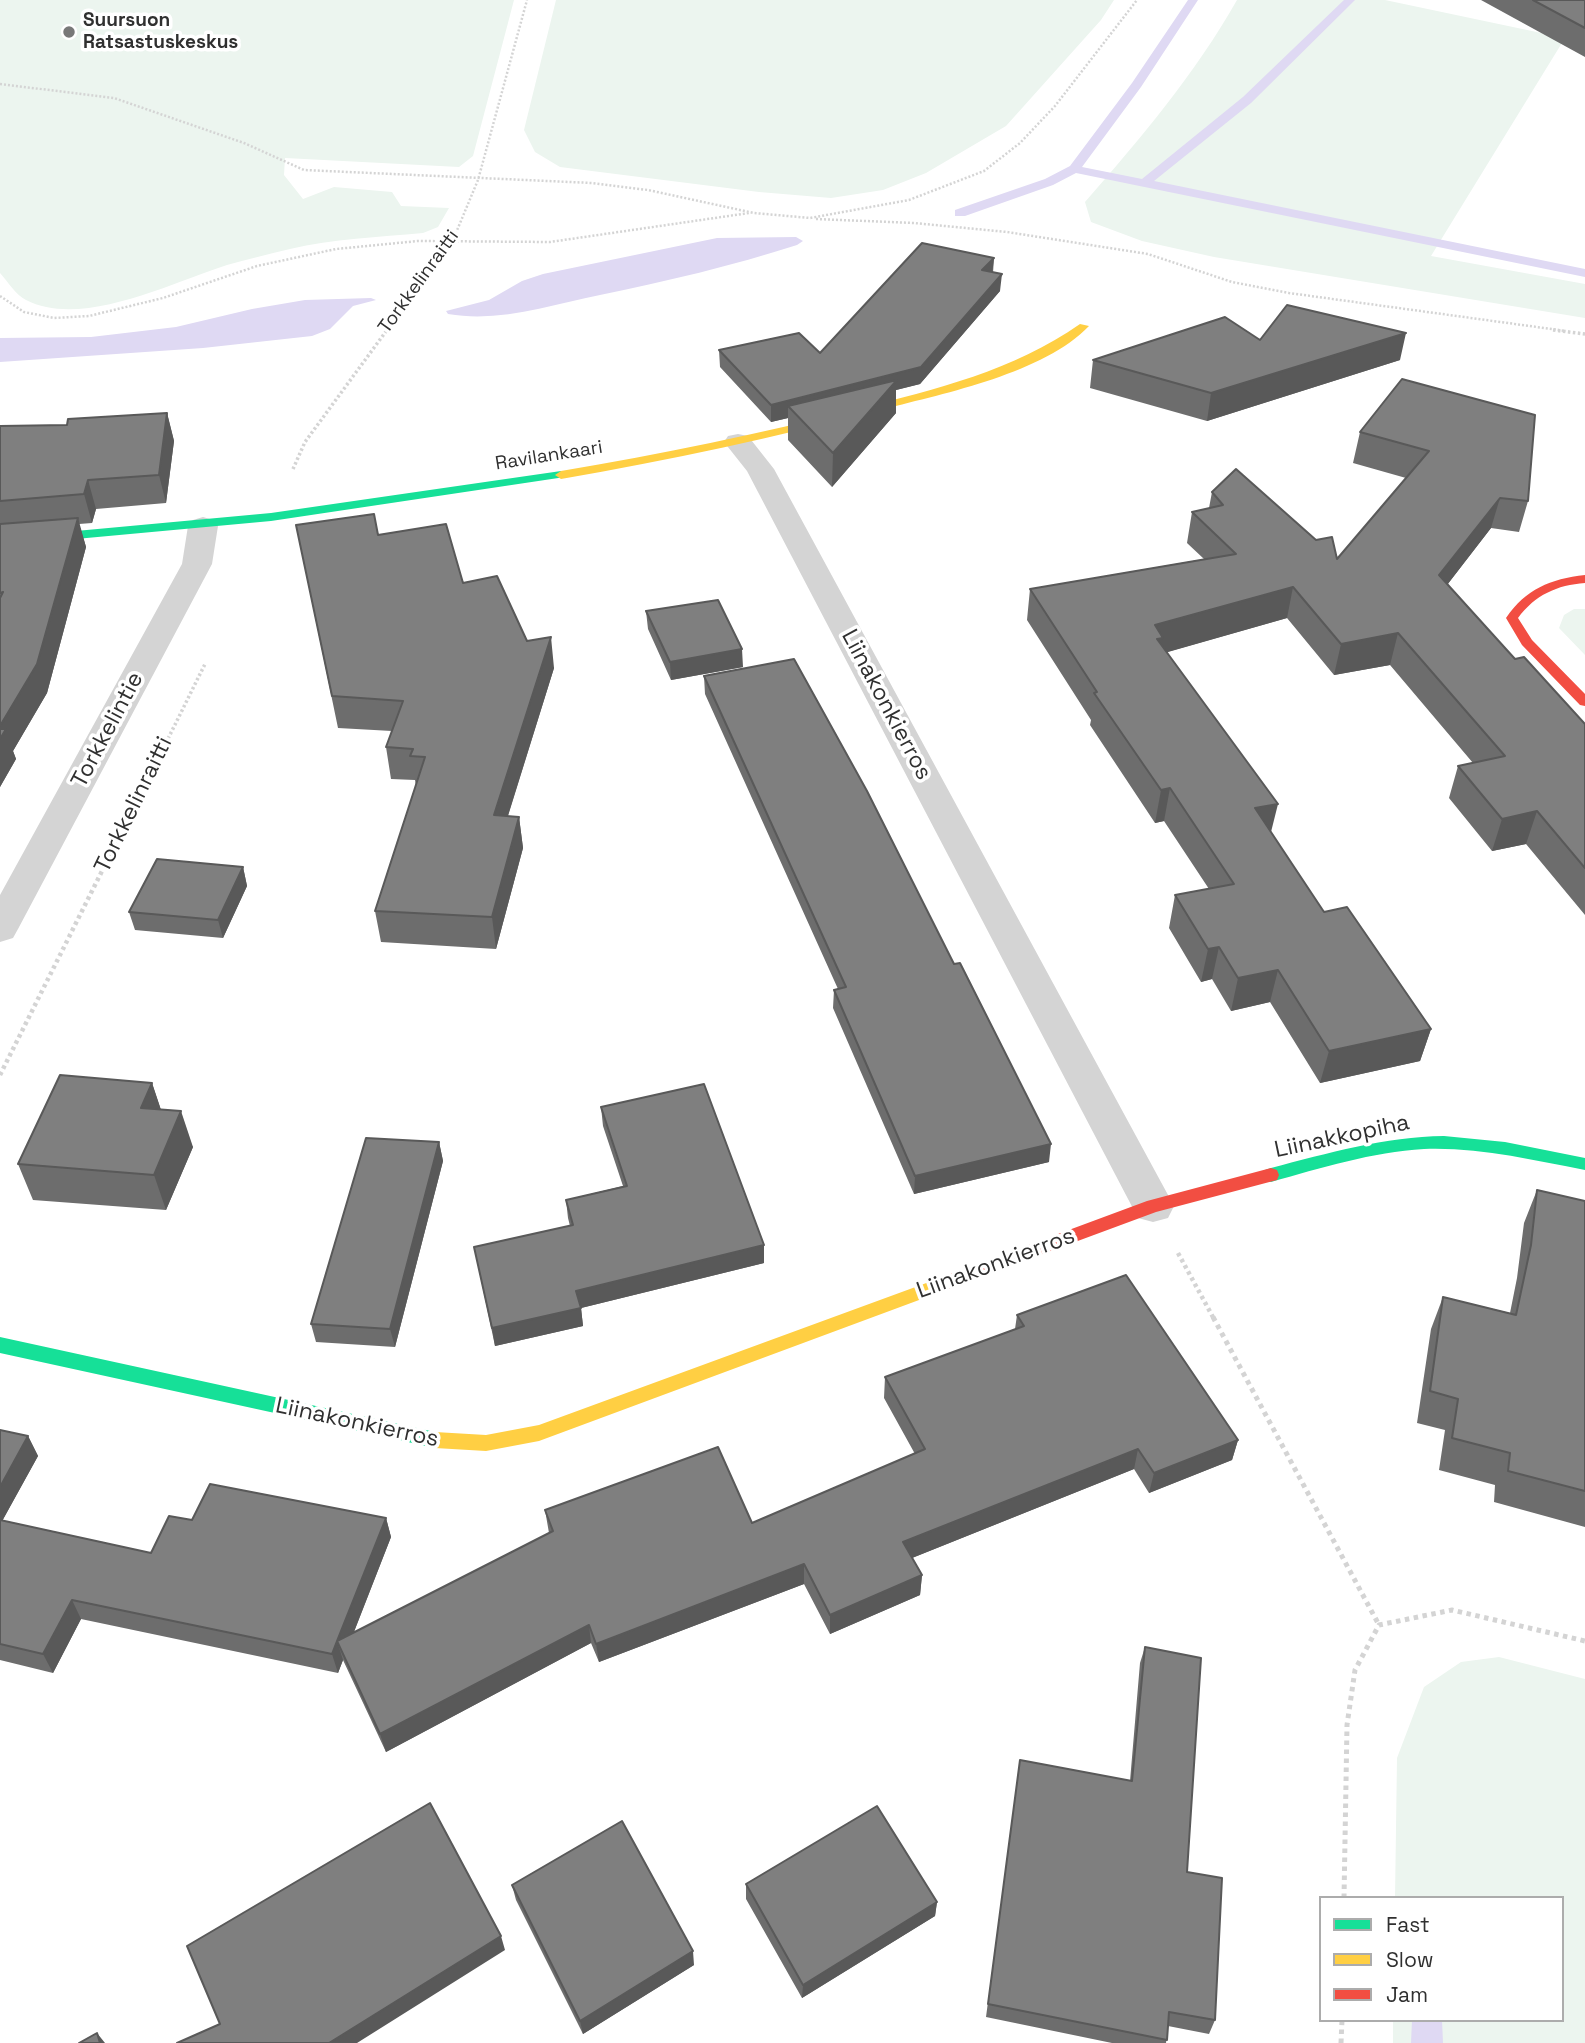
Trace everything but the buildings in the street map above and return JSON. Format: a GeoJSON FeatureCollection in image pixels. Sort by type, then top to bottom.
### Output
{"type":"FeatureCollection","features":[{"type":"Feature","properties":{"kind":"street","name":"Ravilankaari"},"geometry":{"type":"LineString","coordinates":[[0,542],[202,526],[584,473],[831,420],[982,378],[1054,349],[1084,326]]}},
{"type":"Feature","properties":{"kind":"street","name":"Liinakonkierros"},"geometry":{"type":"LineString","coordinates":[[0,1345],[428,1440],[486,1443],[538,1433],[1153,1206],[760,469],[738,442]]}},
{"type":"Feature","properties":{"kind":"street","name":"Torkkelintie"},"geometry":{"type":"LineString","coordinates":[[0,929],[197,564],[202,526]]}},
{"type":"Feature","properties":{"kind":"street"},"geometry":{"type":"LineString","coordinates":[[1585,579],[1564,579],[1534,590],[1521,601],[1512,618],[1527,642],[1585,702]]}},
{"type":"Feature","properties":{"kind":"street","name":"Liinakkopiha"},"geometry":{"type":"LineString","coordinates":[[1153,1206],[1352,1154],[1424,1143],[1480,1145],[1585,1164]]}},
{"type":"Feature","properties":{"kind":"path","name":"Torkkelinraitti"},"geometry":{"type":"LineString","coordinates":[[289,479],[305,442],[376,341],[453,240],[478,180],[527,0]]}},
{"type":"Feature","properties":{"kind":"path"},"geometry":{"type":"LineString","coordinates":[[810,218],[909,200],[958,182],[998,162],[1020,144],[1055,106],[1137,0]]}},
{"type":"Feature","properties":{"kind":"path"},"geometry":{"type":"LineString","coordinates":[[0,84],[114,98],[244,143],[304,170],[621,186],[754,213],[1007,232],[1148,254],[1173,260],[1232,282],[1289,293],[1585,334]]}},
{"type":"Feature","properties":{"kind":"path"},"geometry":{"type":"LineString","coordinates":[[0,296],[8,304],[26,312],[57,316],[100,315],[145,306],[243,270],[293,256],[379,243],[453,240],[535,243],[573,240],[663,223],[754,213]]}},
{"type":"Feature","properties":{"kind":"path","name":"Torkkelinraitti"},"geometry":{"type":"LineString","coordinates":[[0,1075],[210,653]]}},
{"type":"Feature","properties":{"kind":"path"},"geometry":{"type":"LineString","coordinates":[[1153,1206],[1379,1625]]}},
{"type":"Feature","properties":{"kind":"path"},"geometry":{"type":"LineString","coordinates":[[1379,1625],[1452,1610],[1585,1641]]}},
{"type":"Feature","properties":{"kind":"path"},"geometry":{"type":"LineString","coordinates":[[1344,1896],[1347,1725],[1356,1670],[1379,1625]]}},
{"type":"Feature","properties":{"kind":"path"},"geometry":{"type":"LineString","coordinates":[[1341,2043],[1342,2022]]}},
{"type":"Feature","properties":{"kind":"shaded area"},"geometry":{"type":"Polygon","coordinates":[[[0,0],[514,0],[473,156],[459,167],[285,158],[284,175],[303,199],[334,187],[392,192],[401,206],[449,208],[438,227],[423,233],[290,249],[227,265],[127,300],[73,309],[48,308],[26,300],[15,292],[0,273],[0,0]]]}},
{"type":"Feature","properties":{"kind":"shaded area"},"geometry":{"type":"Polygon","coordinates":[[[556,0],[1114,0],[1101,20],[1006,126],[926,173],[883,190],[831,198],[759,192],[560,167],[535,152],[524,130],[556,0]]]}},
{"type":"Feature","properties":{"kind":"shaded area"},"geometry":{"type":"Polygon","coordinates":[[[1237,0],[1385,0],[1565,38],[1431,256],[1585,284],[1585,318],[1214,257],[1142,241],[1091,222],[1085,202],[1185,80],[1237,0]]]}},
{"type":"Feature","properties":{"kind":"shaded area"},"geometry":{"type":"Polygon","coordinates":[[[796,237],[803,241],[748,260],[544,308],[487,316],[448,314],[446,311],[489,300],[522,281],[543,274],[717,238],[796,237]]]}},
{"type":"Feature","properties":{"kind":"shaded area"},"geometry":{"type":"Polygon","coordinates":[[[305,300],[376,300],[353,306],[330,329],[312,336],[203,348],[0,362],[0,338],[91,337],[176,327],[305,300]]]}},
{"type":"Feature","properties":{"kind":"shaded area"},"geometry":{"type":"Polygon","coordinates":[[[1574,609],[1585,609],[1585,655],[1559,628],[1564,615],[1574,609]]]}},
{"type":"Feature","properties":{"kind":"shaded area"},"geometry":{"type":"Polygon","coordinates":[[[1499,1657],[1585,1679],[1585,2043],[1393,2043],[1393,2022],[1564,2022],[1564,1896],[1395,1896],[1397,1758],[1424,1687],[1461,1662],[1499,1657]]]}},
{"type":"Feature","properties":{"kind":"waterway"},"geometry":{"type":"LineString","coordinates":[[1074,169],[1137,85],[1193,0]]}},
{"type":"Feature","properties":{"kind":"waterway"},"geometry":{"type":"LineString","coordinates":[[1144,183],[1247,100],[1350,0]]}},
{"type":"Feature","properties":{"kind":"waterway"},"geometry":{"type":"LineString","coordinates":[[960,213],[1049,182],[1074,169]]}},
{"type":"Feature","properties":{"kind":"waterway"},"geometry":{"type":"LineString","coordinates":[[1074,169],[1144,183]]}},
{"type":"Feature","properties":{"kind":"waterway"},"geometry":{"type":"LineString","coordinates":[[1144,183],[1585,273]]}},
{"type":"Feature","properties":{"kind":"waterway"},"geometry":{"type":"LineString","coordinates":[[1427,2022],[1427,2043]]}},
{"type":"Feature","properties":{"kind":"traffic: fast"},"geometry":{"type":"LineString","coordinates":[[0,542],[271,517],[561,475]]}},
{"type":"Feature","properties":{"kind":"traffic: fast"},"geometry":{"type":"LineString","coordinates":[[1271,1175],[1366,1151],[1424,1143],[1485,1146],[1585,1164]]}},
{"type":"Feature","properties":{"kind":"traffic: fast"},"geometry":{"type":"LineString","coordinates":[[0,1345],[435,1440]]}},
{"type":"Feature","properties":{"kind":"traffic: slow"},"geometry":{"type":"LineString","coordinates":[[561,475],[763,435],[962,385],[1038,356],[1084,326]]}},
{"type":"Feature","properties":{"kind":"traffic: slow"},"geometry":{"type":"LineString","coordinates":[[435,1440],[486,1443],[539,1433],[940,1285]]}},
{"type":"Feature","properties":{"kind":"traffic: jam"},"geometry":{"type":"LineString","coordinates":[[1585,579],[1563,582],[1543,589],[1526,600],[1512,618],[1527,642],[1585,702]]}},
{"type":"Feature","properties":{"kind":"traffic: jam"},"geometry":{"type":"LineString","coordinates":[[940,1285],[1153,1206],[1271,1175]]}},
{"type":"Feature","properties":{"kind":"place","name":"Suursuon Ratsastuskeskus"},"geometry":{"type":"Point","coordinates":[69,32]}}]}
